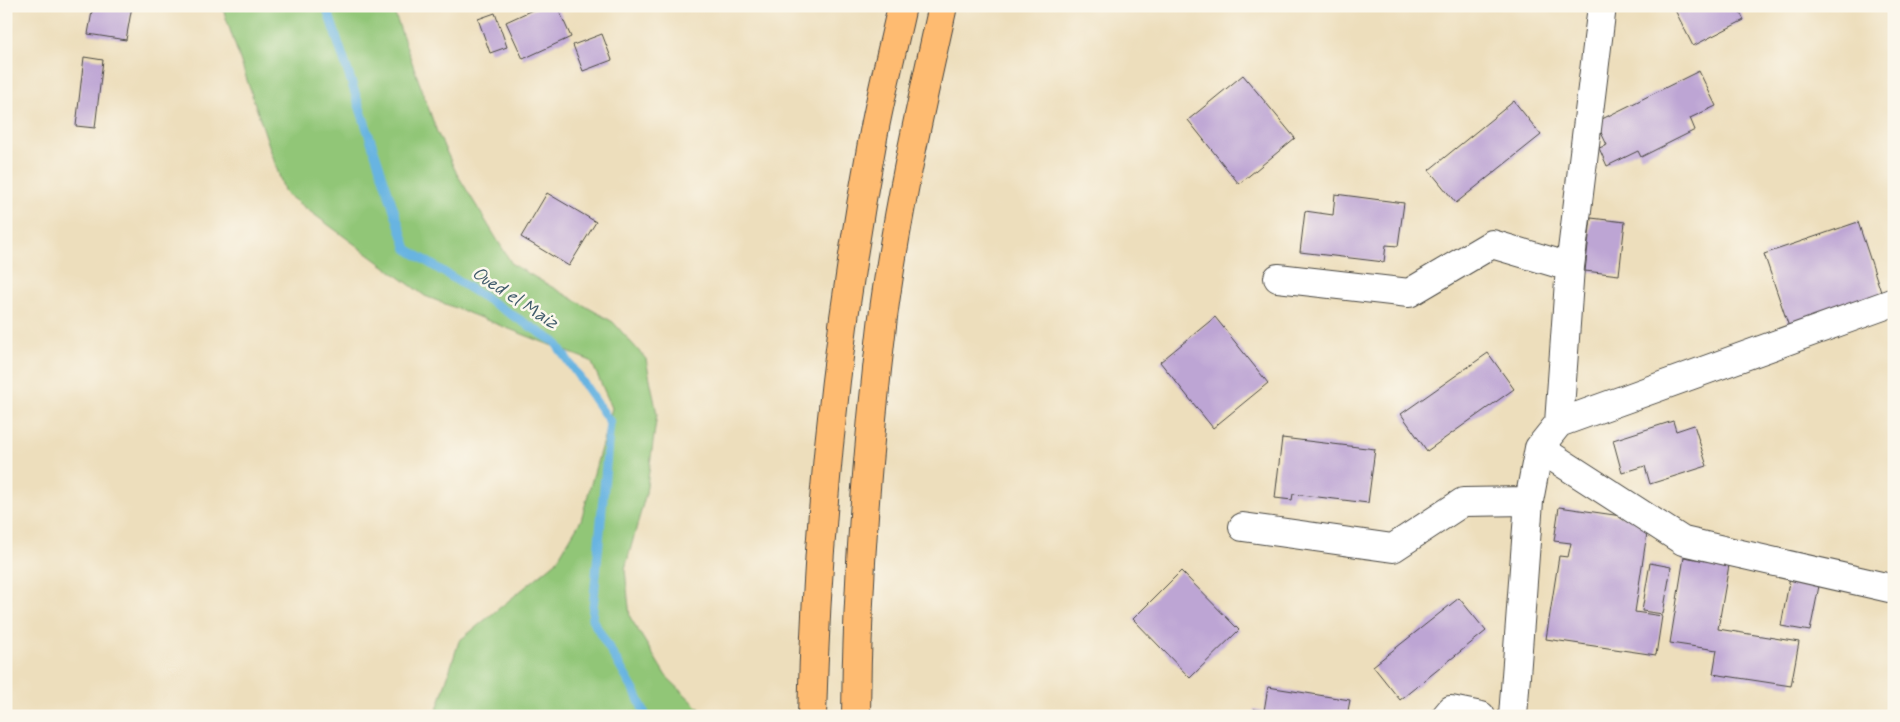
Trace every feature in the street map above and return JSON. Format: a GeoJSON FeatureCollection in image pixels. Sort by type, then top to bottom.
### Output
{"type":"FeatureCollection","features":[{"type":"Feature","properties":{"kind":"highway"},"geometry":{"type":"LineString","coordinates":[[812,716],[814,645],[825,476],[844,308],[872,141],[902,6]]}},
{"type":"Feature","properties":{"kind":"highway"},"geometry":{"type":"LineString","coordinates":[[856,716],[857,649],[866,482],[884,316],[911,151],[943,6]]}},
{"type":"Feature","properties":{"kind":"street"},"geometry":{"type":"LineString","coordinates":[[1559,423],[1570,267],[1602,6]]}},
{"type":"Feature","properties":{"kind":"street"},"geometry":{"type":"LineString","coordinates":[[1278,278],[1409,293],[1492,244],[1570,267]]}},
{"type":"Feature","properties":{"kind":"street"},"geometry":{"type":"LineString","coordinates":[[1514,716],[1529,501],[1539,448],[1559,423],[1894,302]]}},
{"type":"Feature","properties":{"kind":"street"},"geometry":{"type":"LineString","coordinates":[[1539,448],[1683,541],[1894,589]]}},
{"type":"Feature","properties":{"kind":"street"},"geometry":{"type":"LineString","coordinates":[[1243,528],[1393,548],[1464,502],[1529,501]]}},
{"type":"Feature","properties":{"kind":"street"},"geometry":{"type":"LineString","coordinates":[[1446,716],[1451,710],[1481,716]]}},
{"type":"Feature","properties":{"kind":"green space"},"geometry":{"type":"Polygon","coordinates":[[[219,6],[392,6],[437,132],[457,174],[512,264],[613,322],[646,359],[657,414],[646,493],[625,569],[630,617],[666,676],[707,716],[435,716],[459,641],[556,562],[581,520],[612,408],[591,361],[425,296],[285,193],[224,12],[219,6]]]}},
{"type":"Feature","properties":{"kind":"building"},"geometry":{"type":"Polygon","coordinates":[[[93,6],[132,6],[126,40],[88,34],[93,6]]]}},
{"type":"Feature","properties":{"kind":"building"},"geometry":{"type":"Polygon","coordinates":[[[541,6],[557,6],[571,37],[523,59],[506,22],[541,6]]]}},
{"type":"Feature","properties":{"kind":"building"},"geometry":{"type":"Polygon","coordinates":[[[1673,6],[1737,6],[1744,20],[1693,46],[1673,6]]]}},
{"type":"Feature","properties":{"kind":"building"},"geometry":{"type":"Polygon","coordinates":[[[495,13],[507,47],[490,53],[478,19],[495,13]]]}},
{"type":"Feature","properties":{"kind":"building"},"geometry":{"type":"Polygon","coordinates":[[[602,34],[612,60],[583,71],[573,45],[602,34]]]}},
{"type":"Feature","properties":{"kind":"building"},"geometry":{"type":"Polygon","coordinates":[[[84,57],[103,60],[95,128],[76,126],[84,57]]]}},
{"type":"Feature","properties":{"kind":"building"},"geometry":{"type":"Polygon","coordinates":[[[1699,71],[1716,106],[1690,118],[1695,130],[1641,157],[1638,151],[1607,166],[1599,148],[1607,145],[1596,122],[1699,71]]]}},
{"type":"Feature","properties":{"kind":"building"},"geometry":{"type":"Polygon","coordinates":[[[1243,75],[1295,138],[1239,184],[1188,120],[1243,75]]]}},
{"type":"Feature","properties":{"kind":"building"},"geometry":{"type":"Polygon","coordinates":[[[1514,101],[1541,135],[1456,203],[1429,170],[1514,101]]]}},
{"type":"Feature","properties":{"kind":"building"},"geometry":{"type":"Polygon","coordinates":[[[547,193],[596,222],[569,266],[521,237],[547,193]]]}},
{"type":"Feature","properties":{"kind":"building"},"geometry":{"type":"Polygon","coordinates":[[[1335,194],[1404,203],[1398,246],[1386,245],[1384,262],[1300,252],[1305,211],[1333,215],[1335,194]]]}},
{"type":"Feature","properties":{"kind":"building"},"geometry":{"type":"Polygon","coordinates":[[[1591,218],[1625,222],[1619,275],[1585,271],[1591,218]]]}},
{"type":"Feature","properties":{"kind":"building"},"geometry":{"type":"Polygon","coordinates":[[[1858,222],[1882,295],[1789,327],[1764,254],[1858,222]]]}},
{"type":"Feature","properties":{"kind":"building"},"geometry":{"type":"Polygon","coordinates":[[[1215,317],[1268,383],[1213,428],[1160,362],[1215,317]]]}},
{"type":"Feature","properties":{"kind":"building"},"geometry":{"type":"Polygon","coordinates":[[[1488,353],[1514,389],[1427,451],[1401,414],[1488,353]]]}},
{"type":"Feature","properties":{"kind":"building"},"geometry":{"type":"Polygon","coordinates":[[[1673,421],[1676,431],[1694,425],[1707,466],[1650,484],[1645,466],[1622,473],[1613,440],[1673,421]]]}},
{"type":"Feature","properties":{"kind":"building"},"geometry":{"type":"Polygon","coordinates":[[[1282,438],[1375,449],[1368,503],[1293,494],[1292,500],[1275,498],[1282,438]]]}},
{"type":"Feature","properties":{"kind":"building"},"geometry":{"type":"Polygon","coordinates":[[[1559,507],[1649,520],[1635,612],[1662,616],[1656,655],[1546,639],[1559,556],[1568,557],[1571,543],[1554,541],[1559,507]]]}},
{"type":"Feature","properties":{"kind":"building"},"geometry":{"type":"Polygon","coordinates":[[[1684,557],[1729,565],[1718,629],[1799,642],[1791,686],[1713,674],[1717,650],[1670,643],[1684,557]]]}},
{"type":"Feature","properties":{"kind":"building"},"geometry":{"type":"Polygon","coordinates":[[[1650,563],[1671,567],[1663,614],[1642,611],[1650,563]]]}},
{"type":"Feature","properties":{"kind":"building"},"geometry":{"type":"Polygon","coordinates":[[[1181,571],[1239,630],[1190,678],[1133,619],[1181,571]]]}},
{"type":"Feature","properties":{"kind":"building"},"geometry":{"type":"Polygon","coordinates":[[[1791,571],[1821,576],[1810,631],[1781,626],[1791,571]]]}},
{"type":"Feature","properties":{"kind":"building"},"geometry":{"type":"Polygon","coordinates":[[[1459,598],[1486,631],[1400,700],[1373,666],[1459,598]]]}},
{"type":"Feature","properties":{"kind":"building"},"geometry":{"type":"Polygon","coordinates":[[[1268,687],[1350,700],[1347,716],[1253,716],[1254,709],[1264,711],[1268,687]]]}},
{"type":"Feature","properties":{"kind":"waterway","name":"Oued el Maiz"},"geometry":{"type":"LineString","coordinates":[[326,6],[407,249],[555,342],[610,422],[592,619],[636,694],[646,716]]}}]}
